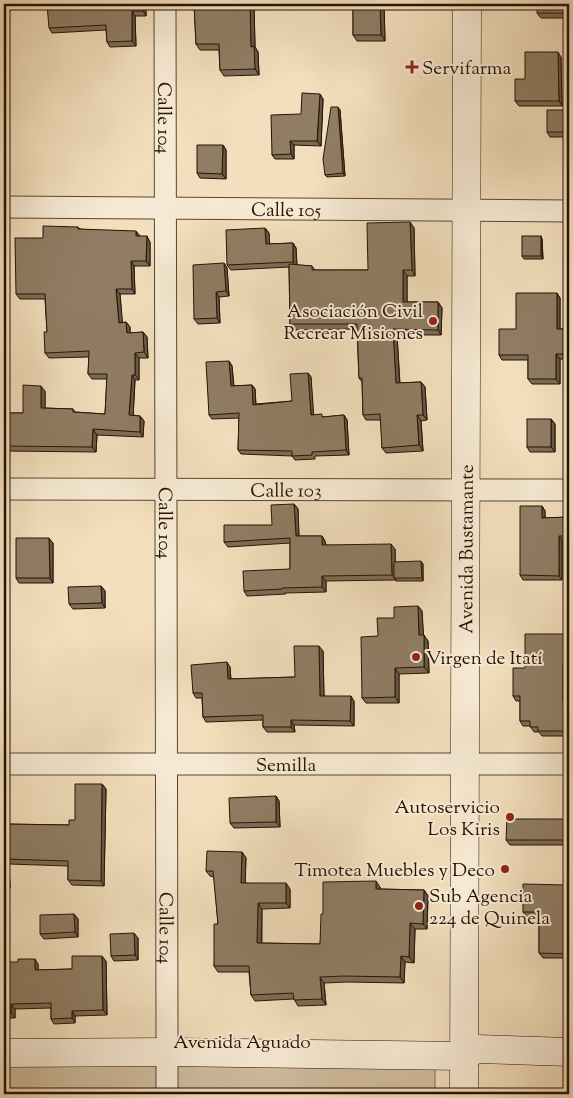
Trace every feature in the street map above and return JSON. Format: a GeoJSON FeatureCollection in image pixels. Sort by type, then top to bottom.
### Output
{"type":"FeatureCollection","features":[{"type":"Feature","properties":{"kind":"main road","name":"Avenida Bustamante"},"geometry":{"type":"LineString","coordinates":[[464,1094],[468,1048],[465,764],[467,4]]}},
{"type":"Feature","properties":{"kind":"main road","name":"Avenida Aguado"},"geometry":{"type":"LineString","coordinates":[[4,1041],[167,1046],[468,1048],[569,1052]]}},
{"type":"Feature","properties":{"kind":"main road","name":"Avenida Aguado"},"geometry":{"type":"LineString","coordinates":[[4,1052],[167,1046]]}},
{"type":"Feature","properties":{"kind":"street","name":"Calle 104"},"geometry":{"type":"LineString","coordinates":[[165,4],[167,1094]]}},
{"type":"Feature","properties":{"kind":"street","name":"Calle 105"},"geometry":{"type":"LineString","coordinates":[[4,207],[569,211]]}},
{"type":"Feature","properties":{"kind":"street","name":"Calle 103"},"geometry":{"type":"LineString","coordinates":[[4,489],[569,490]]}},
{"type":"Feature","properties":{"kind":"street","name":"Semilla"},"geometry":{"type":"LineString","coordinates":[[4,764],[569,764]]}},
{"type":"Feature","properties":{"kind":"shaded area"},"geometry":{"type":"Polygon","coordinates":[[[4,1058],[435,1058],[435,1094],[4,1094],[4,1058]]]}},
{"type":"Feature","properties":{"kind":"building"},"geometry":{"type":"Polygon","coordinates":[[[47,4],[143,4],[143,11],[132,11],[132,41],[107,42],[106,25],[49,28],[47,4]]]}},
{"type":"Feature","properties":{"kind":"building"},"geometry":{"type":"Polygon","coordinates":[[[194,4],[250,4],[251,47],[254,46],[255,69],[220,70],[219,44],[196,44],[194,4]]]}},
{"type":"Feature","properties":{"kind":"building"},"geometry":{"type":"Polygon","coordinates":[[[353,4],[380,4],[381,35],[353,35],[353,4]]]}},
{"type":"Feature","properties":{"kind":"building"},"geometry":{"type":"Polygon","coordinates":[[[537,4],[569,4],[569,48],[566,48],[566,13],[537,13],[537,4]]]}},
{"type":"Feature","properties":{"kind":"building"},"geometry":{"type":"Polygon","coordinates":[[[525,52],[558,52],[559,101],[515,101],[515,79],[525,79],[525,52]]]}},
{"type":"Feature","properties":{"kind":"building"},"geometry":{"type":"Polygon","coordinates":[[[302,93],[320,94],[317,141],[290,141],[291,154],[272,155],[271,115],[301,114],[302,93]]]}},
{"type":"Feature","properties":{"kind":"building"},"geometry":{"type":"Polygon","coordinates":[[[331,107],[338,107],[343,173],[325,175],[323,159],[331,107]]]}},
{"type":"Feature","properties":{"kind":"building"},"geometry":{"type":"Polygon","coordinates":[[[547,110],[569,110],[569,132],[547,132],[547,110]]]}},
{"type":"Feature","properties":{"kind":"building"},"geometry":{"type":"Polygon","coordinates":[[[197,145],[223,145],[222,174],[197,173],[197,145]]]}},
{"type":"Feature","properties":{"kind":"building"},"geometry":{"type":"Polygon","coordinates":[[[410,222],[412,270],[403,270],[403,302],[438,302],[438,330],[393,329],[396,383],[421,382],[423,415],[417,415],[419,445],[382,448],[380,414],[363,415],[362,378],[359,378],[357,324],[290,324],[289,264],[312,266],[312,270],[368,270],[367,223],[410,222]]]}},
{"type":"Feature","properties":{"kind":"building"},"geometry":{"type":"Polygon","coordinates":[[[43,226],[136,231],[136,236],[147,236],[146,261],[131,261],[132,289],[116,289],[119,323],[126,322],[127,333],[143,332],[144,352],[135,353],[135,375],[132,375],[129,415],[140,416],[140,432],[93,429],[92,447],[4,446],[4,413],[23,413],[23,385],[41,386],[41,408],[73,409],[73,412],[105,414],[107,374],[88,374],[89,351],[45,353],[44,332],[47,332],[45,294],[16,294],[15,238],[43,238],[43,226]]]}},
{"type":"Feature","properties":{"kind":"building"},"geometry":{"type":"Polygon","coordinates":[[[265,228],[266,244],[293,243],[293,262],[227,265],[226,230],[265,228]]]}},
{"type":"Feature","properties":{"kind":"building"},"geometry":{"type":"Polygon","coordinates":[[[522,236],[541,236],[541,256],[522,256],[522,236]]]}},
{"type":"Feature","properties":{"kind":"building"},"geometry":{"type":"Polygon","coordinates":[[[224,263],[226,291],[216,292],[217,318],[194,319],[193,265],[224,263]]]}},
{"type":"Feature","properties":{"kind":"building"},"geometry":{"type":"Polygon","coordinates":[[[516,293],[557,293],[557,329],[569,329],[569,354],[556,354],[556,379],[528,379],[528,355],[499,355],[499,329],[516,329],[516,293]]]}},
{"type":"Feature","properties":{"kind":"building"},"geometry":{"type":"Polygon","coordinates":[[[229,361],[231,386],[252,385],[253,405],[292,401],[290,374],[308,373],[311,415],[322,414],[322,417],[344,415],[346,450],[312,452],[312,455],[292,456],[292,451],[238,450],[239,413],[209,415],[206,362],[229,361]]]}},
{"type":"Feature","properties":{"kind":"building"},"geometry":{"type":"Polygon","coordinates":[[[527,419],[551,419],[551,447],[527,447],[527,419]]]}},
{"type":"Feature","properties":{"kind":"building"},"geometry":{"type":"Polygon","coordinates":[[[294,504],[296,536],[322,536],[322,545],[391,544],[392,575],[322,576],[322,587],[244,591],[243,571],[290,569],[290,538],[224,542],[224,525],[272,525],[271,505],[294,504]]]}},
{"type":"Feature","properties":{"kind":"building"},"geometry":{"type":"Polygon","coordinates":[[[520,506],[542,506],[542,518],[569,517],[569,536],[559,536],[559,576],[520,575],[520,506]]]}},
{"type":"Feature","properties":{"kind":"building"},"geometry":{"type":"Polygon","coordinates":[[[16,538],[49,538],[50,578],[16,578],[16,538]]]}},
{"type":"Feature","properties":{"kind":"building"},"geometry":{"type":"Polygon","coordinates":[[[421,561],[422,578],[394,578],[394,562],[421,561]]]}},
{"type":"Feature","properties":{"kind":"building"},"geometry":{"type":"Polygon","coordinates":[[[101,586],[102,603],[69,604],[68,587],[101,586]]]}},
{"type":"Feature","properties":{"kind":"building"},"geometry":{"type":"Polygon","coordinates":[[[567,586],[569,586],[569,605],[567,605],[567,586]]]}},
{"type":"Feature","properties":{"kind":"building"},"geometry":{"type":"Polygon","coordinates":[[[418,606],[419,635],[424,635],[424,667],[395,668],[395,697],[362,698],[361,637],[378,636],[377,618],[394,618],[394,607],[418,606]]]}},
{"type":"Feature","properties":{"kind":"building"},"geometry":{"type":"Polygon","coordinates":[[[525,634],[567,634],[566,666],[563,666],[563,699],[569,699],[569,731],[538,731],[538,727],[530,727],[530,721],[520,721],[520,696],[513,696],[513,668],[525,668],[525,634]]]}},
{"type":"Feature","properties":{"kind":"building"},"geometry":{"type":"Polygon","coordinates":[[[294,646],[319,646],[320,696],[351,696],[350,721],[291,720],[291,727],[263,727],[263,715],[203,717],[202,693],[193,693],[191,665],[227,662],[228,679],[295,677],[294,646]]]}},
{"type":"Feature","properties":{"kind":"building"},"geometry":{"type":"Polygon","coordinates":[[[75,784],[102,784],[101,881],[68,880],[68,861],[5,859],[7,883],[4,884],[4,824],[69,825],[69,820],[75,820],[75,784]]]}},
{"type":"Feature","properties":{"kind":"building"},"geometry":{"type":"Polygon","coordinates":[[[565,792],[569,792],[569,853],[565,853],[565,840],[506,840],[507,819],[565,819],[565,792]]]}},
{"type":"Feature","properties":{"kind":"building"},"geometry":{"type":"Polygon","coordinates":[[[276,796],[276,822],[230,823],[229,798],[276,796]]]}},
{"type":"Feature","properties":{"kind":"building"},"geometry":{"type":"Polygon","coordinates":[[[207,851],[242,852],[241,883],[286,883],[286,903],[258,903],[257,943],[320,944],[321,914],[323,914],[323,882],[376,881],[376,889],[424,890],[423,924],[410,923],[409,957],[401,956],[400,977],[320,977],[322,999],[294,1000],[293,993],[251,995],[249,966],[214,966],[214,924],[218,924],[213,871],[206,871],[207,851]]]}},
{"type":"Feature","properties":{"kind":"building"},"geometry":{"type":"Polygon","coordinates":[[[523,884],[567,885],[567,894],[569,894],[569,954],[539,953],[539,912],[523,912],[523,884]]]}},
{"type":"Feature","properties":{"kind":"building"},"geometry":{"type":"Polygon","coordinates":[[[74,914],[75,932],[40,934],[40,915],[74,914]]]}},
{"type":"Feature","properties":{"kind":"building"},"geometry":{"type":"Polygon","coordinates":[[[134,933],[135,955],[111,956],[110,934],[134,933]]]}},
{"type":"Feature","properties":{"kind":"building"},"geometry":{"type":"Polygon","coordinates":[[[72,956],[102,956],[103,1010],[72,1011],[72,1018],[51,1019],[51,1003],[11,1004],[11,1013],[4,1013],[4,962],[18,962],[18,959],[35,959],[35,970],[72,969],[72,956]]]}},
{"type":"Feature","properties":{"kind":"place","name":"Servifarma"},"geometry":{"type":"Point","coordinates":[412,67]}},
{"type":"Feature","properties":{"kind":"place","name":"Asociación Civil Recrear Misiones"},"geometry":{"type":"Point","coordinates":[433,321]}},
{"type":"Feature","properties":{"kind":"place","name":"Virgen de Itatí"},"geometry":{"type":"Point","coordinates":[416,657]}},
{"type":"Feature","properties":{"kind":"place","name":"Autoservicio Los Kiris"},"geometry":{"type":"Point","coordinates":[510,817]}},
{"type":"Feature","properties":{"kind":"place","name":"Timotea Muebles y Deco"},"geometry":{"type":"Point","coordinates":[505,869]}},
{"type":"Feature","properties":{"kind":"place","name":"Sub Agencia 224 de Quinela"},"geometry":{"type":"Point","coordinates":[419,906]}}]}
